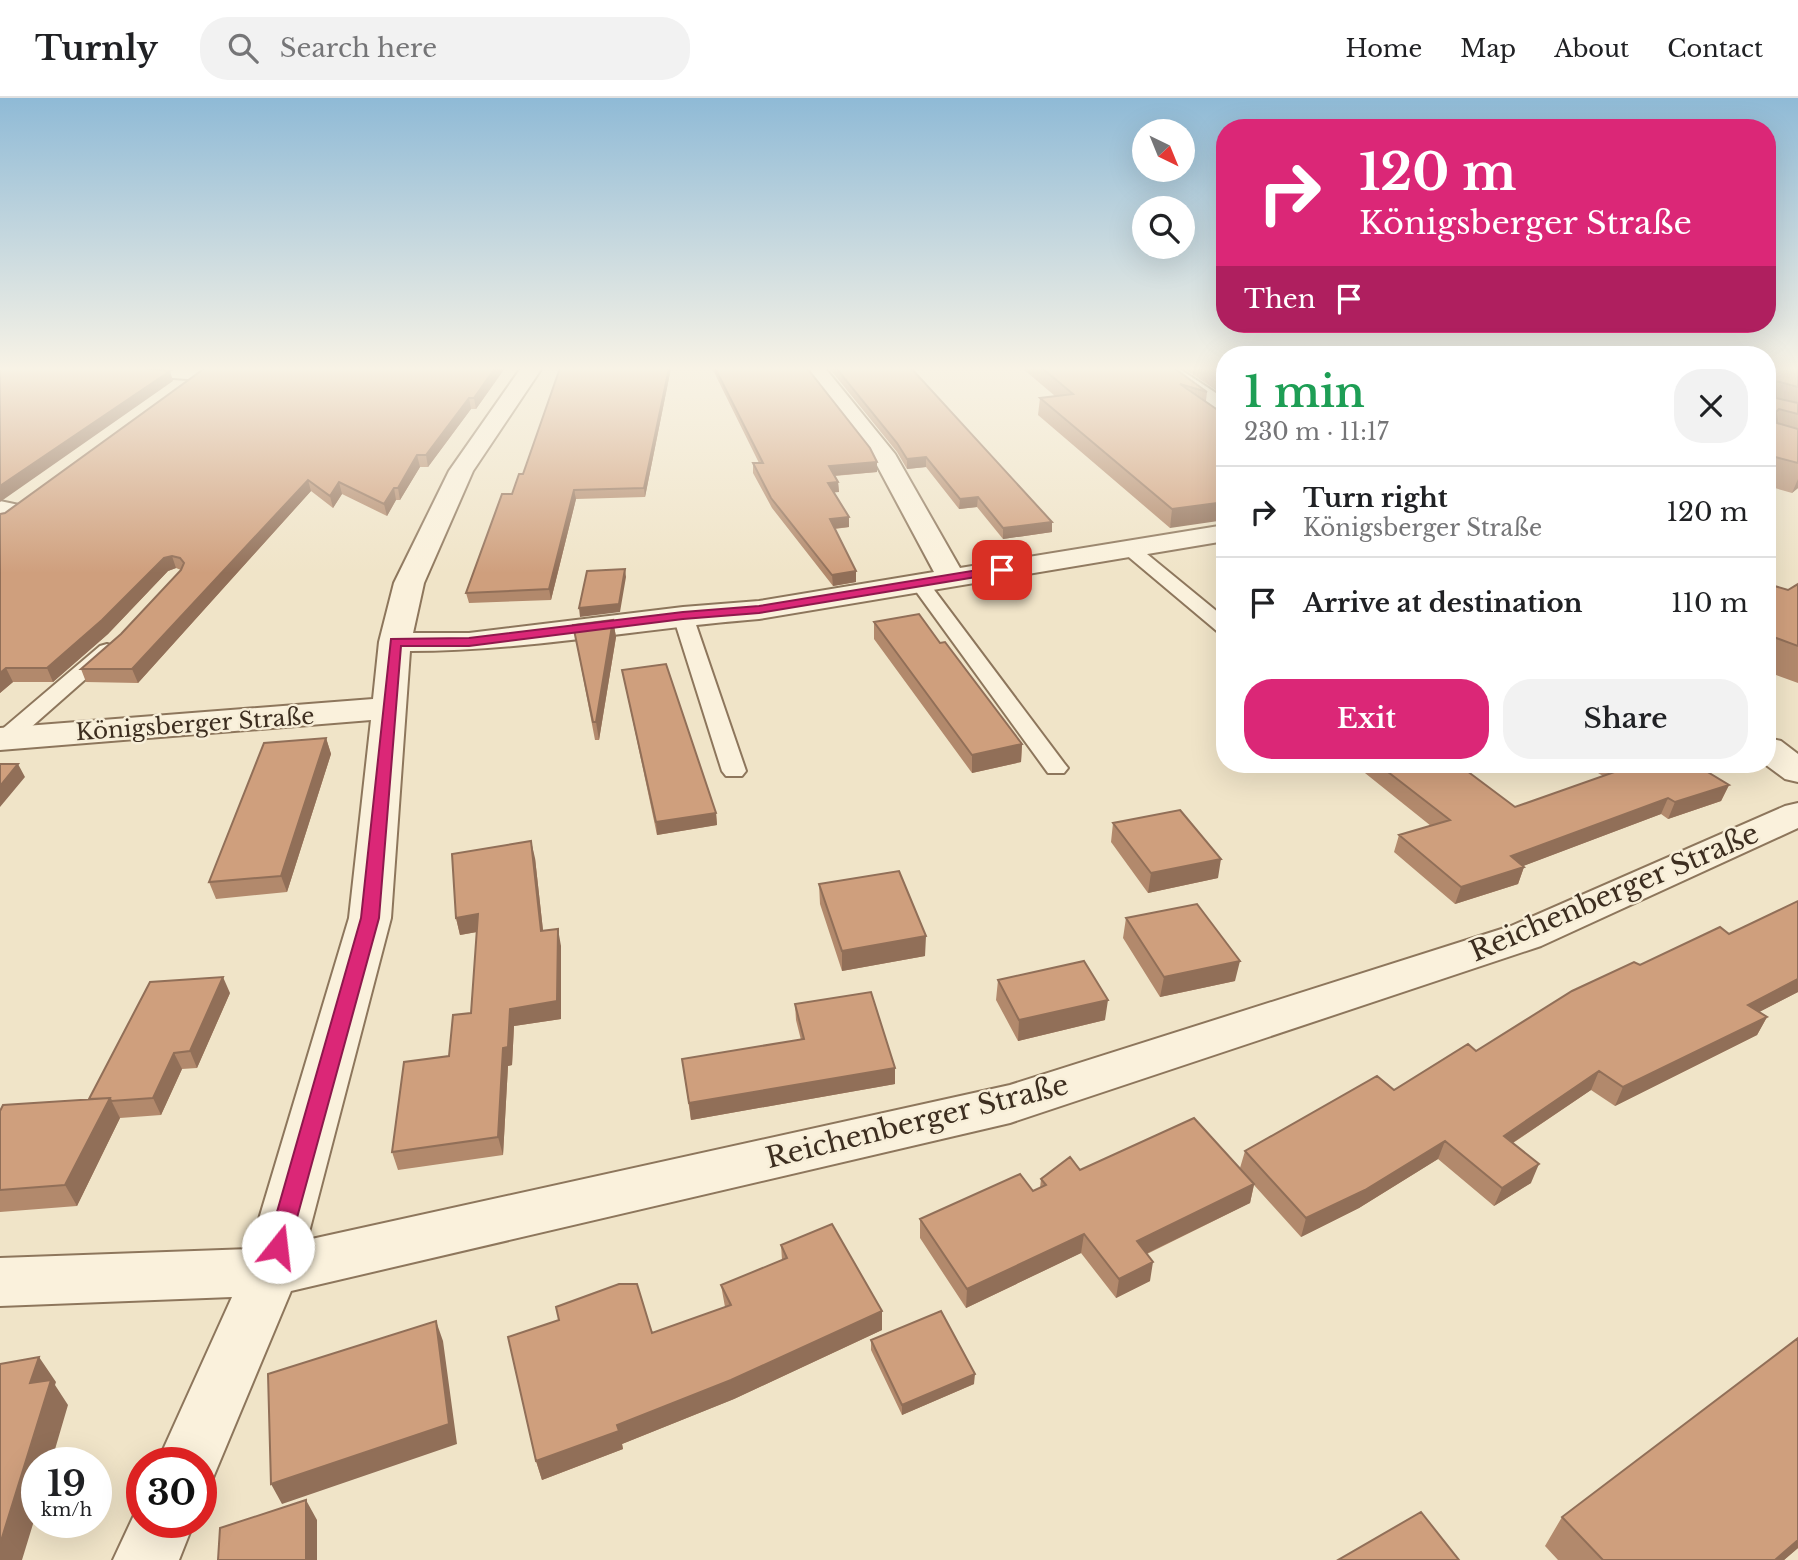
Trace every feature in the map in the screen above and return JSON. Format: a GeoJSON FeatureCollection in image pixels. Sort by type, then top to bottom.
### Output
{"type":"FeatureCollection","features":[{"type":"Feature","properties":{"kind":"street"},"geometry":{"type":"LineString","coordinates":[[195,1447],[271,1272],[370,918],[395,642],[409,583],[461,471],[485,436]]}},
{"type":"Feature","properties":{"kind":"street"},"geometry":{"type":"LineString","coordinates":[[868,436],[883,454],[951,578]]}},
{"type":"Feature","properties":{"kind":"street"},"geometry":{"type":"LineString","coordinates":[[3,512],[33,495]]}},
{"type":"Feature","properties":{"kind":"street"},"geometry":{"type":"LineString","coordinates":[[395,642],[469,642],[683,616],[759,610],[1216,535]]}},
{"type":"Feature","properties":{"kind":"street","name":"Königsberger Straße"},"geometry":{"type":"LineString","coordinates":[[2,739],[389,708]]}},
{"type":"Feature","properties":{"kind":"street"},"geometry":{"type":"LineString","coordinates":[[1776,755],[1798,771]]}},
{"type":"Feature","properties":{"kind":"street","name":"Reichenberger Straße"},"geometry":{"type":"LineString","coordinates":[[0,1282],[271,1272],[1010,1104],[1526,936],[1798,814]]}},
{"type":"Feature","properties":{"kind":"street"},"geometry":{"type":"LineString","coordinates":[[146,1560],[155,1538]]}},
{"type":"Feature","properties":{"kind":"lane"},"geometry":{"type":"LineString","coordinates":[[1130,549],[1216,621]]}},
{"type":"Feature","properties":{"kind":"lane"},"geometry":{"type":"LineString","coordinates":[[919,583],[1056,768]]}},
{"type":"Feature","properties":{"kind":"lane"},"geometry":{"type":"LineString","coordinates":[[683,616],[734,771]]}},
{"type":"Feature","properties":{"kind":"lane"},"geometry":{"type":"LineString","coordinates":[[2,739],[122,635]]}},
{"type":"Feature","properties":{"kind":"building"},"geometry":{"type":"Polygon","coordinates":[[[0,436],[74,436],[0,486],[0,436]]]}},
{"type":"Feature","properties":{"kind":"building"},"geometry":{"type":"Polygon","coordinates":[[[111,436],[440,436],[426,455],[417,455],[398,488],[394,488],[384,504],[339,482],[330,496],[308,480],[132,669],[81,669],[121,634],[181,570],[184,563],[180,558],[164,558],[102,620],[47,668],[6,668],[0,673],[0,514],[111,436]]]}},
{"type":"Feature","properties":{"kind":"building"},"geometry":{"type":"Polygon","coordinates":[[[536,436],[655,436],[644,488],[574,490],[549,589],[466,593],[502,494],[512,494],[519,474],[523,474],[536,436]]]}},
{"type":"Feature","properties":{"kind":"building"},"geometry":{"type":"Polygon","coordinates":[[[749,436],[861,436],[877,462],[829,466],[838,482],[828,483],[849,517],[830,519],[856,571],[832,575],[771,498],[753,463],[763,463],[749,436]]]}},
{"type":"Feature","properties":{"kind":"building"},"geometry":{"type":"Polygon","coordinates":[[[891,436],[973,436],[1052,522],[1003,528],[978,497],[960,499],[926,457],[907,459],[891,436]]]}},
{"type":"Feature","properties":{"kind":"building"},"geometry":{"type":"Polygon","coordinates":[[[1085,436],[1216,436],[1216,503],[1172,509],[1085,436]]]}},
{"type":"Feature","properties":{"kind":"building"},"geometry":{"type":"Polygon","coordinates":[[[1776,436],[1798,436],[1798,463],[1776,457],[1776,436]]]}},
{"type":"Feature","properties":{"kind":"building"},"geometry":{"type":"Polygon","coordinates":[[[625,569],[619,604],[579,608],[587,571],[625,569]]]}},
{"type":"Feature","properties":{"kind":"building"},"geometry":{"type":"Polygon","coordinates":[[[1798,584],[1798,646],[1776,638],[1776,586],[1788,590],[1798,584]]]}},
{"type":"Feature","properties":{"kind":"building"},"geometry":{"type":"Polygon","coordinates":[[[919,614],[940,643],[945,642],[1022,744],[972,755],[874,622],[919,614]]]}},
{"type":"Feature","properties":{"kind":"building"},"geometry":{"type":"Polygon","coordinates":[[[613,620],[596,722],[593,722],[573,625],[613,620]]]}},
{"type":"Feature","properties":{"kind":"building"},"geometry":{"type":"Polygon","coordinates":[[[666,664],[716,813],[656,822],[622,670],[666,664]]]}},
{"type":"Feature","properties":{"kind":"building"},"geometry":{"type":"Polygon","coordinates":[[[326,738],[281,876],[209,882],[264,743],[326,738]]]}},
{"type":"Feature","properties":{"kind":"building"},"geometry":{"type":"Polygon","coordinates":[[[0,764],[18,764],[0,786],[0,764]]]}},
{"type":"Feature","properties":{"kind":"building"},"geometry":{"type":"Polygon","coordinates":[[[1389,773],[1470,773],[1515,807],[1612,773],[1709,773],[1729,785],[1675,802],[1668,798],[1511,856],[1524,867],[1461,887],[1399,835],[1450,820],[1389,773]]]}},
{"type":"Feature","properties":{"kind":"building"},"geometry":{"type":"Polygon","coordinates":[[[1180,810],[1221,859],[1151,873],[1113,823],[1180,810]]]}},
{"type":"Feature","properties":{"kind":"building"},"geometry":{"type":"Polygon","coordinates":[[[531,841],[541,931],[558,929],[557,1001],[510,1009],[508,1047],[503,1048],[498,1137],[392,1152],[404,1062],[449,1056],[453,1015],[471,1013],[478,914],[456,918],[452,854],[531,841]]]}},
{"type":"Feature","properties":{"kind":"building"},"geometry":{"type":"Polygon","coordinates":[[[899,871],[926,936],[842,951],[819,884],[899,871]]]}},
{"type":"Feature","properties":{"kind":"building"},"geometry":{"type":"Polygon","coordinates":[[[1798,901],[1798,979],[1748,1005],[1767,1017],[1623,1087],[1599,1071],[1504,1136],[1539,1164],[1502,1188],[1445,1141],[1365,1190],[1306,1218],[1245,1151],[1377,1076],[1394,1090],[1468,1044],[1476,1051],[1572,991],[1634,962],[1640,965],[1720,927],[1729,934],[1798,901]]]}},
{"type":"Feature","properties":{"kind":"building"},"geometry":{"type":"Polygon","coordinates":[[[1197,904],[1240,961],[1164,977],[1126,918],[1197,904]]]}},
{"type":"Feature","properties":{"kind":"building"},"geometry":{"type":"Polygon","coordinates":[[[1084,961],[1108,1000],[1019,1020],[998,980],[1084,961]]]}},
{"type":"Feature","properties":{"kind":"building"},"geometry":{"type":"Polygon","coordinates":[[[223,977],[190,1051],[174,1053],[153,1098],[111,1101],[110,1098],[89,1099],[150,982],[223,977]]]}},
{"type":"Feature","properties":{"kind":"building"},"geometry":{"type":"Polygon","coordinates":[[[871,992],[895,1068],[689,1103],[682,1059],[804,1039],[795,1004],[871,992]]]}},
{"type":"Feature","properties":{"kind":"building"},"geometry":{"type":"Polygon","coordinates":[[[110,1098],[65,1185],[0,1190],[0,1111],[3,1105],[110,1098]]]}},
{"type":"Feature","properties":{"kind":"building"},"geometry":{"type":"Polygon","coordinates":[[[1194,1118],[1254,1184],[1137,1241],[1153,1262],[1119,1279],[1084,1234],[967,1289],[920,1219],[1020,1174],[1033,1191],[1046,1185],[1041,1179],[1070,1157],[1080,1170],[1194,1118]]]}},
{"type":"Feature","properties":{"kind":"building"},"geometry":{"type":"Polygon","coordinates":[[[832,1224],[882,1311],[731,1380],[617,1425],[619,1431],[536,1461],[508,1337],[559,1320],[556,1307],[619,1284],[637,1284],[652,1333],[731,1305],[721,1285],[787,1258],[781,1245],[832,1224]]]}},
{"type":"Feature","properties":{"kind":"building"},"geometry":{"type":"Polygon","coordinates":[[[941,1311],[975,1374],[902,1405],[871,1340],[941,1311]]]}},
{"type":"Feature","properties":{"kind":"building"},"geometry":{"type":"Polygon","coordinates":[[[436,1321],[449,1424],[271,1484],[268,1374],[436,1321]]]}},
{"type":"Feature","properties":{"kind":"building"},"geometry":{"type":"Polygon","coordinates":[[[1798,1338],[1798,1540],[1775,1560],[1603,1560],[1562,1517],[1798,1338]]]}},
{"type":"Feature","properties":{"kind":"building"},"geometry":{"type":"Polygon","coordinates":[[[39,1357],[30,1383],[51,1380],[30,1447],[21,1447],[21,1476],[0,1544],[0,1364],[39,1357]]]}},
{"type":"Feature","properties":{"kind":"building"},"geometry":{"type":"Polygon","coordinates":[[[306,1500],[306,1560],[218,1560],[220,1528],[306,1500]]]}},
{"type":"Feature","properties":{"kind":"building"},"geometry":{"type":"Polygon","coordinates":[[[1421,1512],[1459,1560],[1338,1560],[1421,1512]]]}},
{"type":"Feature","properties":{"kind":"route"},"geometry":{"type":"LineString","coordinates":[[278,1247],[370,918],[395,642],[469,642],[683,616],[759,610],[1002,570]]}}]}
